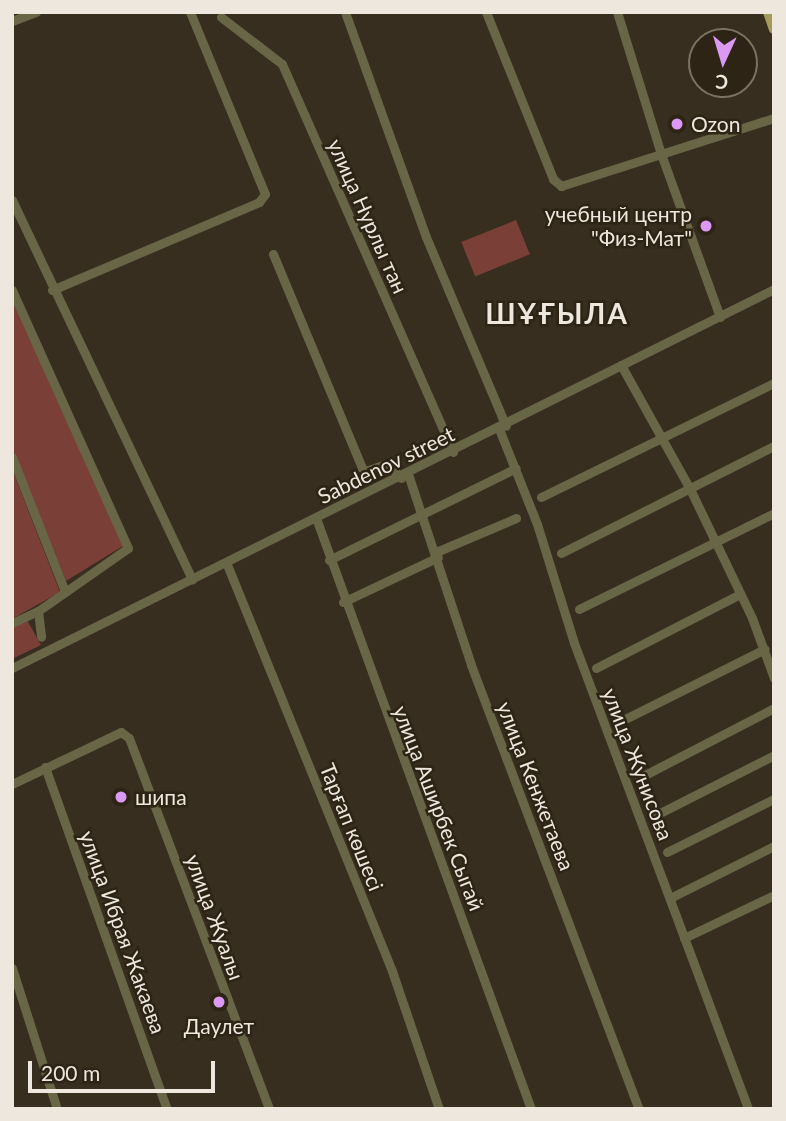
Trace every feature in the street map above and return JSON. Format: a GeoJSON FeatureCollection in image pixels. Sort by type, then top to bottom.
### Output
{"type":"FeatureCollection","features":[{"type":"Feature","properties":{"kind":"main road"},"geometry":{"type":"LineString","coordinates":[[768,12],[774,29]]}},
{"type":"Feature","properties":{"kind":"street"},"geometry":{"type":"LineString","coordinates":[[14,17],[36,12]]}},
{"type":"Feature","properties":{"kind":"street"},"geometry":{"type":"LineString","coordinates":[[52,290],[259,202],[265,194],[190,12]]}},
{"type":"Feature","properties":{"kind":"street","name":"улица Жунисова"},"geometry":{"type":"LineString","coordinates":[[345,12],[426,237],[502,428],[574,643],[748,1109]]}},
{"type":"Feature","properties":{"kind":"street"},"geometry":{"type":"LineString","coordinates":[[486,12],[559,185],[774,118]]}},
{"type":"Feature","properties":{"kind":"street"},"geometry":{"type":"LineString","coordinates":[[617,12],[661,154],[720,317]]}},
{"type":"Feature","properties":{"kind":"street","name":"улица Нурлы тан"},"geometry":{"type":"LineString","coordinates":[[221,18],[282,64],[453,452]]}},
{"type":"Feature","properties":{"kind":"street"},"geometry":{"type":"LineString","coordinates":[[12,200],[52,290],[192,579]]}},
{"type":"Feature","properties":{"kind":"street"},"geometry":{"type":"LineString","coordinates":[[272,254],[362,468],[366,471],[388,463],[404,476]]}},
{"type":"Feature","properties":{"kind":"street","name":"Sabdenov street"},"geometry":{"type":"LineString","coordinates":[[12,668],[502,428],[774,289]]}},
{"type":"Feature","properties":{"kind":"street"},"geometry":{"type":"LineString","coordinates":[[12,290],[128,548],[65,589],[34,613],[12,622]]}},
{"type":"Feature","properties":{"kind":"street"},"geometry":{"type":"LineString","coordinates":[[621,365],[690,489],[765,649],[774,678]]}},
{"type":"Feature","properties":{"kind":"street"},"geometry":{"type":"LineString","coordinates":[[541,497],[774,383]]}},
{"type":"Feature","properties":{"kind":"street"},"geometry":{"type":"LineString","coordinates":[[561,553],[774,446]]}},
{"type":"Feature","properties":{"kind":"street"},"geometry":{"type":"LineString","coordinates":[[12,457],[65,589]]}},
{"type":"Feature","properties":{"kind":"street"},"geometry":{"type":"LineString","coordinates":[[328,561],[516,468]]}},
{"type":"Feature","properties":{"kind":"street","name":"улица Кенжетаева"},"geometry":{"type":"LineString","coordinates":[[404,476],[422,513],[471,666],[639,1109]]}},
{"type":"Feature","properties":{"kind":"street"},"geometry":{"type":"LineString","coordinates":[[579,609],[774,513]]}},
{"type":"Feature","properties":{"kind":"street","name":"улица Аширбек Сыгай"},"geometry":{"type":"LineString","coordinates":[[316,518],[328,561],[531,1109]]}},
{"type":"Feature","properties":{"kind":"street"},"geometry":{"type":"LineString","coordinates":[[343,602],[516,518]]}},
{"type":"Feature","properties":{"kind":"street","name":"Тарғап көшесі"},"geometry":{"type":"LineString","coordinates":[[226,562],[392,971],[439,1109]]}},
{"type":"Feature","properties":{"kind":"street"},"geometry":{"type":"LineString","coordinates":[[596,668],[740,594]]}},
{"type":"Feature","properties":{"kind":"street"},"geometry":{"type":"LineString","coordinates":[[34,613],[47,651]]}},
{"type":"Feature","properties":{"kind":"street"},"geometry":{"type":"LineString","coordinates":[[617,723],[765,649]]}},
{"type":"Feature","properties":{"kind":"street"},"geometry":{"type":"LineString","coordinates":[[639,778],[774,708]]}},
{"type":"Feature","properties":{"kind":"street","name":"улица Жуалы"},"geometry":{"type":"LineString","coordinates":[[45,767],[121,732],[129,738],[269,1109]]}},
{"type":"Feature","properties":{"kind":"street"},"geometry":{"type":"LineString","coordinates":[[654,816],[774,755]]}},
{"type":"Feature","properties":{"kind":"street"},"geometry":{"type":"LineString","coordinates":[[12,784],[45,767]]}},
{"type":"Feature","properties":{"kind":"street","name":"улица Ибрая Жакаева"},"geometry":{"type":"LineString","coordinates":[[45,767],[167,1109]]}},
{"type":"Feature","properties":{"kind":"street"},"geometry":{"type":"LineString","coordinates":[[667,852],[774,799]]}},
{"type":"Feature","properties":{"kind":"street"},"geometry":{"type":"LineString","coordinates":[[670,898],[774,846]]}},
{"type":"Feature","properties":{"kind":"street"},"geometry":{"type":"LineString","coordinates":[[685,940],[774,895]]}},
{"type":"Feature","properties":{"kind":"street"},"geometry":{"type":"LineString","coordinates":[[685,940],[774,900]]}},
{"type":"Feature","properties":{"kind":"street"},"geometry":{"type":"LineString","coordinates":[[12,968],[57,1109]]}},
{"type":"Feature","properties":{"kind":"shaded area"},"geometry":{"type":"Polygon","coordinates":[[[516,220],[530,254],[475,276],[461,242],[516,220]]]}},
{"type":"Feature","properties":{"kind":"shaded area"},"geometry":{"type":"Polygon","coordinates":[[[12,299],[123,546],[66,581],[12,447],[12,299]]]}},
{"type":"Feature","properties":{"kind":"shaded area"},"geometry":{"type":"Polygon","coordinates":[[[12,469],[60,592],[12,619],[12,469]]]}},
{"type":"Feature","properties":{"kind":"shaded area"},"geometry":{"type":"Polygon","coordinates":[[[27,620],[41,645],[12,659],[12,626],[27,620]]]}},
{"type":"Feature","properties":{"kind":"place","name":"Ozon"},"geometry":{"type":"Point","coordinates":[677,124]}},
{"type":"Feature","properties":{"kind":"place","name":"учебный центр \"Физ-Мат\""},"geometry":{"type":"Point","coordinates":[706,226]}},
{"type":"Feature","properties":{"kind":"place","name":"шипа"},"geometry":{"type":"Point","coordinates":[121,797]}},
{"type":"Feature","properties":{"kind":"place","name":"Даулет"},"geometry":{"type":"Point","coordinates":[219,1002]}},
{"type":"Feature","properties":{"kind":"district","name":"ШҰҒЫЛА"},"geometry":{"type":"Point","coordinates":[557,313]}}]}
